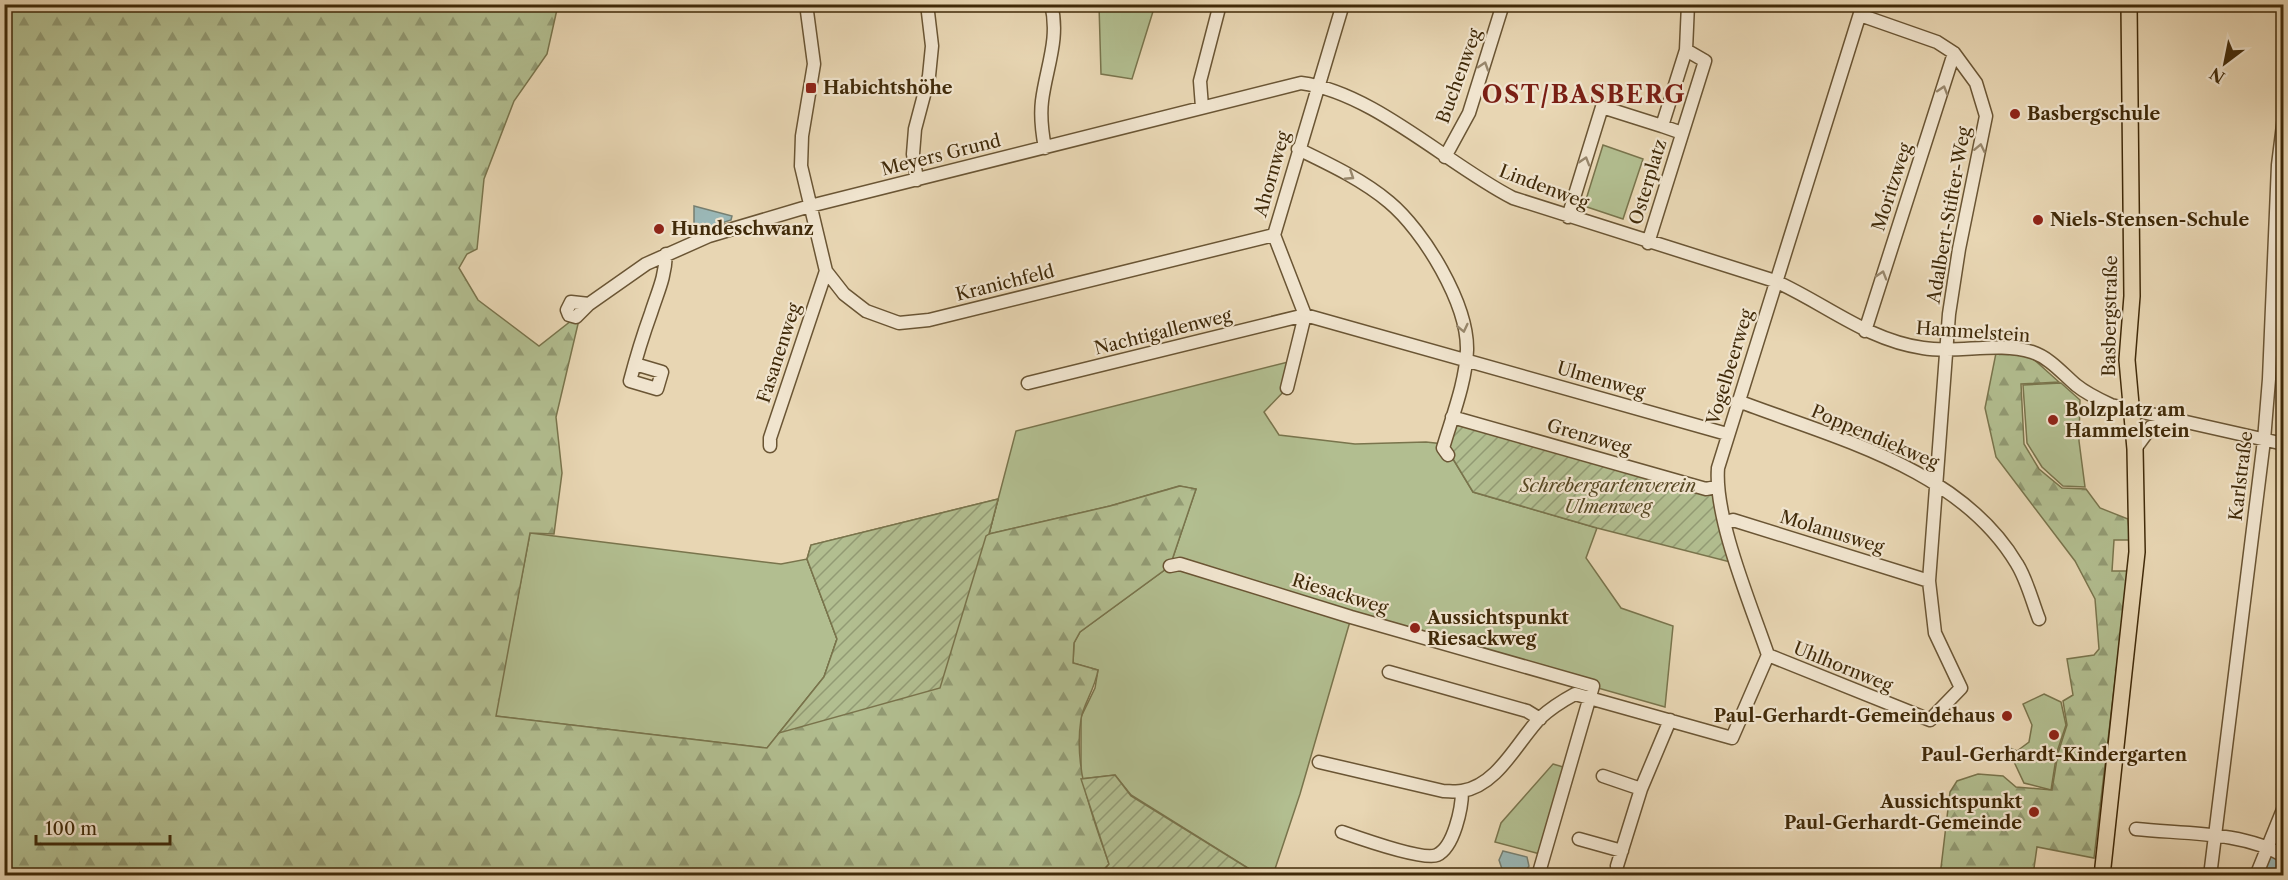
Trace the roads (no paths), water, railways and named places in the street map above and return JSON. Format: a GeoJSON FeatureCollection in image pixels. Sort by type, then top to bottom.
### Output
{"type":"FeatureCollection","features":[{"type":"Feature","properties":{"kind":"main road","name":"Basbergstraße"},"geometry":{"type":"LineString","coordinates":[[2102,876],[2137,552],[2135,449],[2127,360],[2132,296],[2129,4]]}},
{"type":"Feature","properties":{"kind":"street"},"geometry":{"type":"LineString","coordinates":[[806,4],[814,64],[802,136],[801,166],[810,206]]}},
{"type":"Feature","properties":{"kind":"street"},"geometry":{"type":"LineString","coordinates":[[917,180],[913,154],[915,129],[929,76],[932,46],[927,4]]}},
{"type":"Feature","properties":{"kind":"street"},"geometry":{"type":"LineString","coordinates":[[1045,148],[1041,127],[1042,102],[1053,50],[1051,4]]}},
{"type":"Feature","properties":{"kind":"street"},"geometry":{"type":"LineString","coordinates":[[1202,107],[1200,81],[1220,4]]}},
{"type":"Feature","properties":{"kind":"street","name":"Ahornweg"},"geometry":{"type":"LineString","coordinates":[[1305,315],[1274,235],[1343,4]]}},
{"type":"Feature","properties":{"kind":"street","name":"Buchenweg"},"geometry":{"type":"LineString","coordinates":[[1445,158],[1469,113],[1503,4]]}},
{"type":"Feature","properties":{"kind":"street","name":"Osterplatz"},"geometry":{"type":"LineString","coordinates":[[1662,126],[1686,50],[1688,4]]}},
{"type":"Feature","properties":{"kind":"street","name":"Adalbert-Stifter-Weg"},"geometry":{"type":"LineString","coordinates":[[1861,10],[1937,42],[1954,53],[1976,83],[1986,116],[1956,268],[1935,482],[1929,581],[1935,633],[1961,688]]}},
{"type":"Feature","properties":{"kind":"street","name":"Vogelbeerweg"},"geometry":{"type":"LineString","coordinates":[[1768,655],[1725,522],[1716,487],[1718,468],[1861,10]]}},
{"type":"Feature","properties":{"kind":"street","name":"Osterplatz"},"geometry":{"type":"LineString","coordinates":[[1648,243],[1705,61],[1686,50]]}},
{"type":"Feature","properties":{"kind":"street","name":"Moritzweg"},"geometry":{"type":"LineString","coordinates":[[1864,331],[1954,53]]}},
{"type":"Feature","properties":{"kind":"street","name":"Meyers Grund"},"geometry":{"type":"LineString","coordinates":[[589,304],[646,264],[709,236],[810,206],[1202,107],[1301,83],[1318,85]]}},
{"type":"Feature","properties":{"kind":"street","name":"Lindenweg"},"geometry":{"type":"LineString","coordinates":[[1318,85],[1353,99],[1390,120],[1445,158],[1514,198],[1648,243],[1775,281]]}},
{"type":"Feature","properties":{"kind":"street","name":"Osterplatz"},"geometry":{"type":"LineString","coordinates":[[1568,217],[1602,107],[1682,133]]}},
{"type":"Feature","properties":{"kind":"street","name":"Karlstraße"},"geometry":{"type":"LineString","coordinates":[[2210,876],[2270,379],[2278,155],[2283,117]]}},
{"type":"Feature","properties":{"kind":"street"},"geometry":{"type":"LineString","coordinates":[[1298,149],[1345,173],[1389,201],[1405,217],[1438,265],[1453,295],[1463,325],[1467,347],[1466,361],[1443,448],[1448,455]]}},
{"type":"Feature","properties":{"kind":"street","name":"Kranichfeld"},"geometry":{"type":"LineString","coordinates":[[810,206],[826,271],[844,294],[866,311],[899,323],[912,322],[1274,235]]}},
{"type":"Feature","properties":{"kind":"street"},"geometry":{"type":"LineString","coordinates":[[635,364],[665,277],[666,254]]}},
{"type":"Feature","properties":{"kind":"street","name":"Fasanenweg"},"geometry":{"type":"LineString","coordinates":[[770,446],[770,438],[826,271]]}},
{"type":"Feature","properties":{"kind":"street","name":"Hammelstein"},"geometry":{"type":"LineString","coordinates":[[1775,281],[1810,297],[1864,331],[1900,344],[1947,351],[1992,347],[2032,352],[2051,363],[2092,396],[2130,410],[2283,444]]}},
{"type":"Feature","properties":{"kind":"street"},"geometry":{"type":"LineString","coordinates":[[1287,388],[1305,315]]}},
{"type":"Feature","properties":{"kind":"street","name":"Ulmenweg"},"geometry":{"type":"LineString","coordinates":[[1305,315],[1727,434]]}},
{"type":"Feature","properties":{"kind":"street","name":"Nachtigallenweg"},"geometry":{"type":"LineString","coordinates":[[1028,383],[1305,315]]}},
{"type":"Feature","properties":{"kind":"street","name":"Poppendiekweg"},"geometry":{"type":"LineString","coordinates":[[1738,400],[1904,465],[1935,482],[1979,516],[2017,564],[2039,619]]}},
{"type":"Feature","properties":{"kind":"street","name":"Grenzweg"},"geometry":{"type":"LineString","coordinates":[[1452,417],[1706,489],[1716,487]]}},
{"type":"Feature","properties":{"kind":"street"},"geometry":{"type":"LineString","coordinates":[[2135,449],[2151,427],[2175,420]]}},
{"type":"Feature","properties":{"kind":"street","name":"Molanusweg"},"geometry":{"type":"LineString","coordinates":[[1725,522],[1733,520],[1929,581]]}},
{"type":"Feature","properties":{"kind":"street","name":"Riesackweg"},"geometry":{"type":"LineString","coordinates":[[1170,566],[1180,564],[1351,618],[1578,681],[1593,686],[1591,697]]}},
{"type":"Feature","properties":{"kind":"street"},"geometry":{"type":"LineString","coordinates":[[1319,762],[1443,791],[1462,791],[1484,781],[1501,766],[1540,719],[1558,703],[1575,694],[1732,738],[1768,655]]}},
{"type":"Feature","properties":{"kind":"street","name":"Uhlhornweg"},"geometry":{"type":"LineString","coordinates":[[1768,655],[1930,720],[1961,688]]}},
{"type":"Feature","properties":{"kind":"street"},"geometry":{"type":"LineString","coordinates":[[1389,672],[1527,711],[1540,719]]}},
{"type":"Feature","properties":{"kind":"street"},"geometry":{"type":"LineString","coordinates":[[1538,876],[1591,697]]}},
{"type":"Feature","properties":{"kind":"street"},"geometry":{"type":"LineString","coordinates":[[1617,866],[1641,789],[1670,720]]}},
{"type":"Feature","properties":{"kind":"street"},"geometry":{"type":"LineString","coordinates":[[1603,776],[1641,789]]}},
{"type":"Feature","properties":{"kind":"street"},"geometry":{"type":"LineString","coordinates":[[1342,832],[1402,850],[1430,856],[1438,855],[1446,848],[1458,820],[1462,791]]}},
{"type":"Feature","properties":{"kind":"street"},"geometry":{"type":"LineString","coordinates":[[2256,876],[2283,807]]}},
{"type":"Feature","properties":{"kind":"street"},"geometry":{"type":"LineString","coordinates":[[2136,829],[2215,837],[2268,847],[2283,856]]}},
{"type":"Feature","properties":{"kind":"street"},"geometry":{"type":"LineString","coordinates":[[1579,839],[1622,851]]}},
{"type":"Feature","properties":{"kind":"water"},"geometry":{"type":"Polygon","coordinates":[[[694,206],[732,216],[731,220],[694,232],[694,206]]]}},
{"type":"Feature","properties":{"kind":"water"},"geometry":{"type":"Polygon","coordinates":[[[1503,851],[1527,857],[1529,866],[1523,875],[1502,869],[1499,860],[1503,851]]]}},
{"type":"Feature","properties":{"kind":"water"},"geometry":{"type":"Polygon","coordinates":[[[2270,851],[2283,859],[2283,875],[2260,876],[2270,851]]]}},
{"type":"Feature","properties":{"kind":"place","name":"Habichtshöhe"},"geometry":{"type":"Point","coordinates":[811,88]}},
{"type":"Feature","properties":{"kind":"place","name":"Basbergschule"},"geometry":{"type":"Point","coordinates":[2015,114]}},
{"type":"Feature","properties":{"kind":"place","name":"Niels-Stensen-Schule"},"geometry":{"type":"Point","coordinates":[2038,220]}},
{"type":"Feature","properties":{"kind":"place","name":"Hundeschwanz"},"geometry":{"type":"Point","coordinates":[659,229]}},
{"type":"Feature","properties":{"kind":"place","name":"Bolzplatz am Hammelstein"},"geometry":{"type":"Point","coordinates":[2053,420]}},
{"type":"Feature","properties":{"kind":"place","name":"Aussichtspunkt Riesackweg"},"geometry":{"type":"Point","coordinates":[1415,628]}},
{"type":"Feature","properties":{"kind":"place","name":"Paul-Gerhardt-Gemeindehaus"},"geometry":{"type":"Point","coordinates":[2007,716]}},
{"type":"Feature","properties":{"kind":"place","name":"Paul-Gerhardt-Kindergarten"},"geometry":{"type":"Point","coordinates":[2054,735]}},
{"type":"Feature","properties":{"kind":"place","name":"Aussichtspunkt Paul-Gerhardt-Gemeinde"},"geometry":{"type":"Point","coordinates":[2034,812]}},
{"type":"Feature","properties":{"kind":"district","name":"OST/BASBERG"},"geometry":{"type":"Point","coordinates":[1584,95]}},
{"type":"Feature","properties":{"kind":"park label","name":"Schrebergartenverein Ulmenweg"},"geometry":{"type":"Point","coordinates":[1608,496]}}]}
